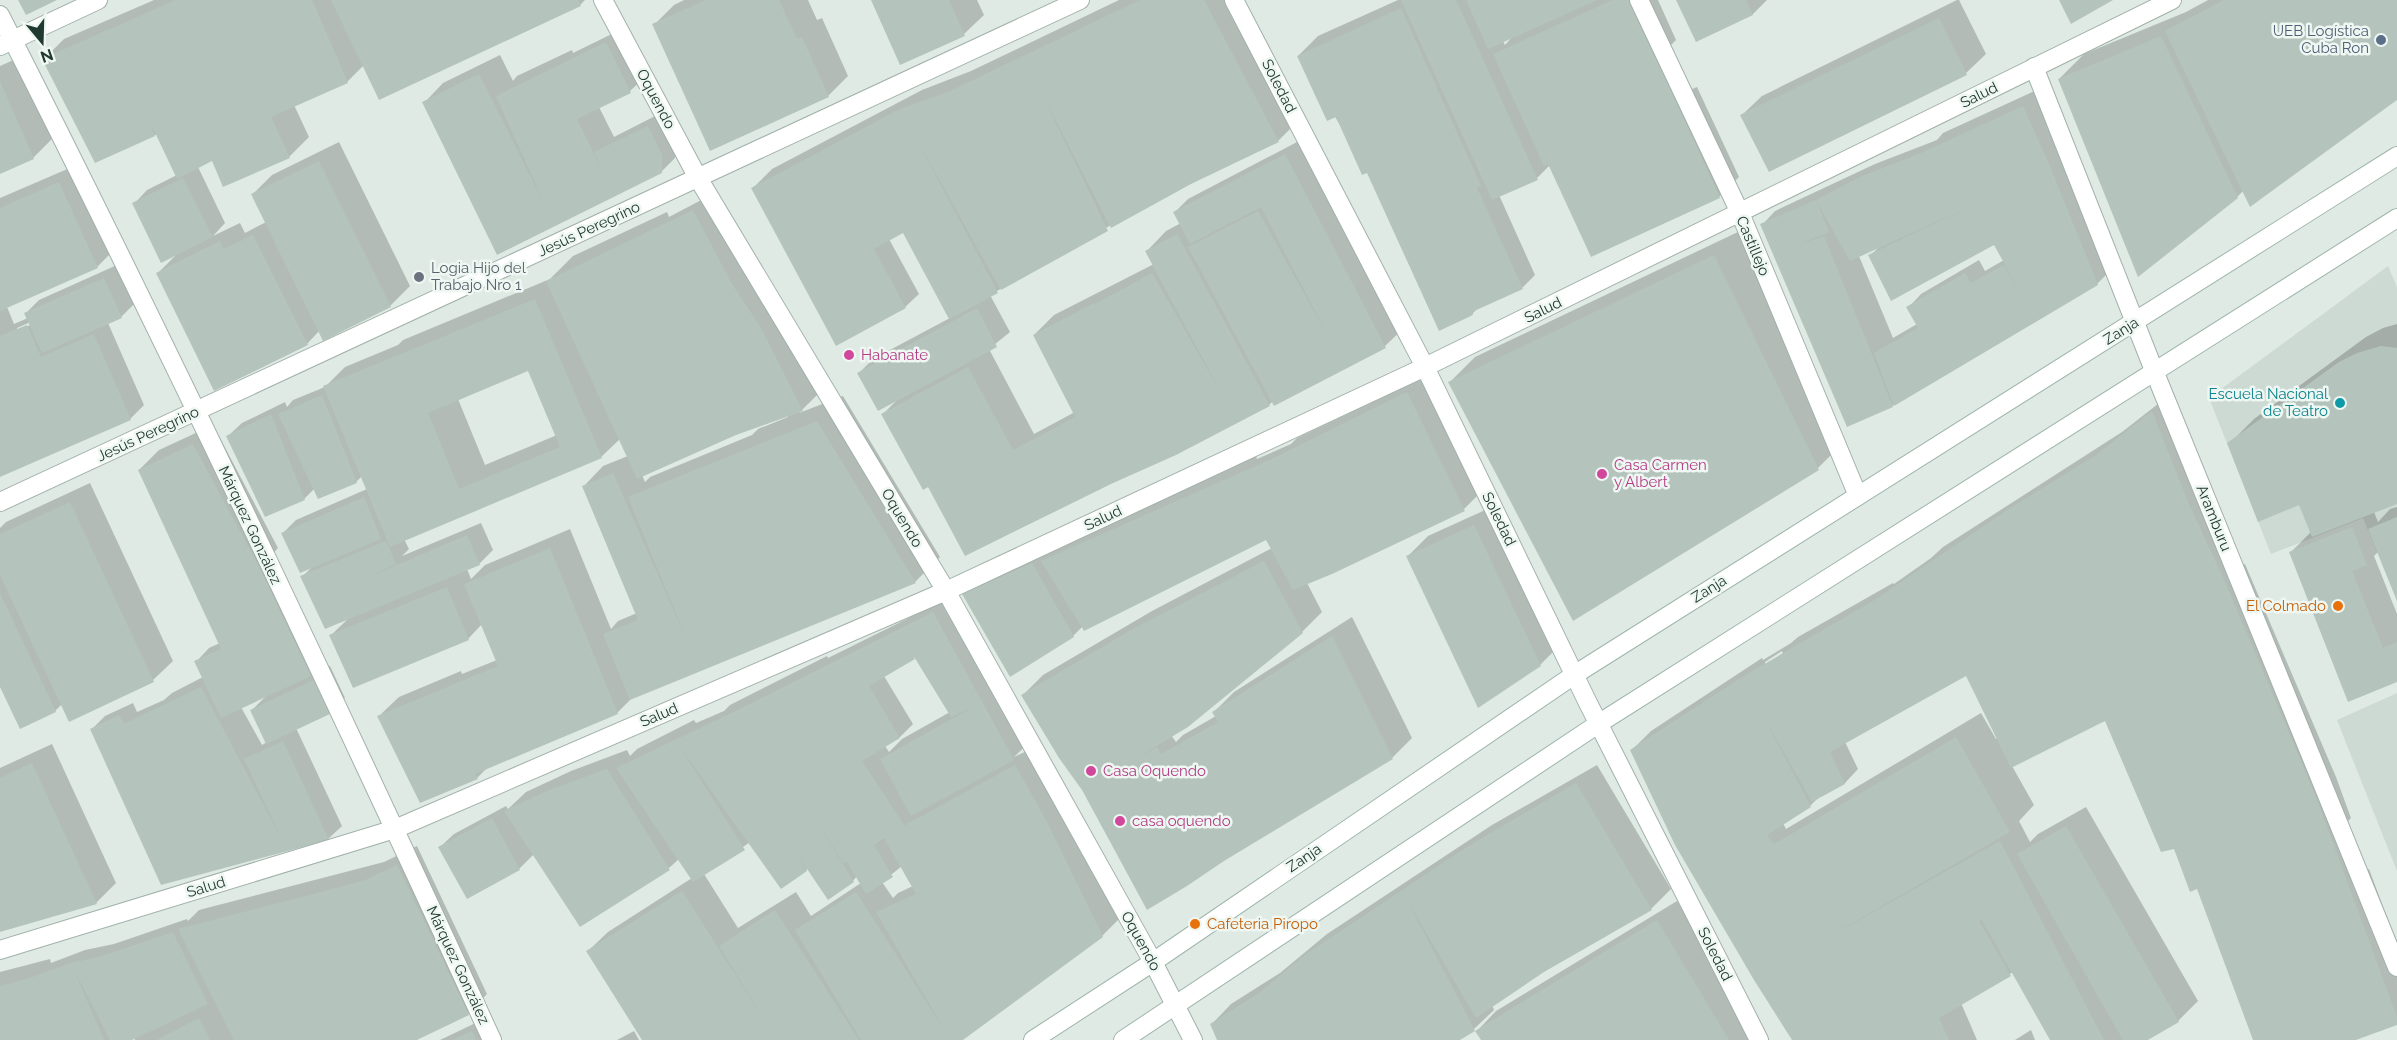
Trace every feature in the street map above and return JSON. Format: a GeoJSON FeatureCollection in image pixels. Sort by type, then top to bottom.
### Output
{"type":"FeatureCollection","features":[{"type":"Feature","properties":{"kind":"street"},"geometry":{"type":"LineString","coordinates":[[6,43],[98,0]]}},
{"type":"Feature","properties":{"kind":"street","name":"Oquendo"},"geometry":{"type":"LineString","coordinates":[[603,0],[698,178],[946,591],[1153,962],[1192,1040]]}},
{"type":"Feature","properties":{"kind":"street","name":"Jesús Peregrino"},"geometry":{"type":"LineString","coordinates":[[0,502],[1080,0]]}},
{"type":"Feature","properties":{"kind":"street","name":"Soledad"},"geometry":{"type":"LineString","coordinates":[[1234,0],[1425,367],[1598,724],[1759,1040]]}},
{"type":"Feature","properties":{"kind":"street","name":"Castillejo"},"geometry":{"type":"LineString","coordinates":[[1639,0],[1740,213],[1858,495]]}},
{"type":"Feature","properties":{"kind":"street","name":"Salud"},"geometry":{"type":"LineString","coordinates":[[0,951],[395,829],[946,591],[1425,367],[2172,0]]}},
{"type":"Feature","properties":{"kind":"street","name":"Márquez González"},"geometry":{"type":"LineString","coordinates":[[0,15],[6,43],[196,411],[395,829],[492,1040]]}},
{"type":"Feature","properties":{"kind":"street","name":"Aramburu"},"geometry":{"type":"LineString","coordinates":[[2034,67],[2155,373],[2397,967]]}},
{"type":"Feature","properties":{"kind":"street","name":"Zanja"},"geometry":{"type":"LineString","coordinates":[[1033,1040],[1153,962],[1574,675],[2397,156]]}},
{"type":"Feature","properties":{"kind":"street"},"geometry":{"type":"LineString","coordinates":[[1123,1040],[1598,724],[2397,218]]}},
{"type":"Feature","properties":{"kind":"shaded area","name":"Escuela Nacional de Teatro"},"geometry":{"type":"Polygon","coordinates":[[[2388,266],[2397,287],[2397,601],[2363,518],[2271,554],[2209,398],[2388,266]]]}},
{"type":"Feature","properties":{"kind":"shaded area"},"geometry":{"type":"Polygon","coordinates":[[[2397,693],[2397,871],[2337,720],[2397,693]]]}},
{"type":"Feature","properties":{"kind":"building"},"geometry":{"type":"Polygon","coordinates":[[[18,0],[57,0],[26,15],[18,0]]]}},
{"type":"Feature","properties":{"kind":"building"},"geometry":{"type":"Polygon","coordinates":[[[176,0],[312,0],[348,83],[271,117],[290,158],[223,187],[212,161],[177,179],[150,122],[155,136],[95,163],[42,59],[176,0]]]}},
{"type":"Feature","properties":{"kind":"building"},"geometry":{"type":"Polygon","coordinates":[[[331,0],[578,0],[581,6],[379,100],[331,0]]]}},
{"type":"Feature","properties":{"kind":"building"},"geometry":{"type":"Polygon","coordinates":[[[706,0],[779,0],[797,39],[802,37],[829,97],[710,151],[652,24],[706,0]]]}},
{"type":"Feature","properties":{"kind":"building"},"geometry":{"type":"Polygon","coordinates":[[[871,0],[949,0],[965,36],[900,65],[871,0]]]}},
{"type":"Feature","properties":{"kind":"building"},"geometry":{"type":"Polygon","coordinates":[[[1140,0],[1204,0],[1279,142],[1191,184],[1111,228],[1039,88],[1108,231],[1001,290],[916,138],[998,293],[949,319],[903,233],[874,249],[906,308],[836,346],[751,188],[900,109],[950,91],[1140,0]]]}},
{"type":"Feature","properties":{"kind":"building"},"geometry":{"type":"Polygon","coordinates":[[[1401,0],[1456,0],[1538,180],[1492,200],[1401,0]]]}},
{"type":"Feature","properties":{"kind":"building"},"geometry":{"type":"Polygon","coordinates":[[[1466,0],[1597,0],[1488,49],[1466,0]]]}},
{"type":"Feature","properties":{"kind":"building"},"geometry":{"type":"Polygon","coordinates":[[[1613,0],[1630,0],[1720,198],[1591,257],[1548,164],[1544,166],[1493,54],[1613,0]]]}},
{"type":"Feature","properties":{"kind":"building"},"geometry":{"type":"Polygon","coordinates":[[[1676,0],[1746,0],[1753,15],[1696,42],[1676,0]]]}},
{"type":"Feature","properties":{"kind":"building"},"geometry":{"type":"Polygon","coordinates":[[[2059,0],[2113,0],[2071,24],[2059,0]]]}},
{"type":"Feature","properties":{"kind":"building"},"geometry":{"type":"Polygon","coordinates":[[[2224,0],[2397,0],[2397,100],[2250,207],[2165,31],[2224,0]]]}},
{"type":"Feature","properties":{"kind":"building"},"geometry":{"type":"Polygon","coordinates":[[[1401,8],[1481,186],[1477,188],[1523,289],[1472,312],[1473,315],[1439,331],[1367,173],[1362,175],[1336,117],[1327,121],[1297,56],[1401,8]]]}},
{"type":"Feature","properties":{"kind":"building"},"geometry":{"type":"Polygon","coordinates":[[[1939,18],[1967,75],[1769,172],[1740,115],[1939,18]]]}},
{"type":"Feature","properties":{"kind":"building"},"geometry":{"type":"Polygon","coordinates":[[[2161,36],[2238,198],[2138,277],[2058,79],[2161,36]]]}},
{"type":"Feature","properties":{"kind":"building"},"geometry":{"type":"Polygon","coordinates":[[[606,42],[631,93],[577,119],[607,181],[594,152],[648,126],[662,155],[662,173],[497,255],[422,102],[479,74],[546,207],[496,96],[606,42]]]}},
{"type":"Feature","properties":{"kind":"building"},"geometry":{"type":"Polygon","coordinates":[[[0,81],[34,159],[0,174],[0,81]]]}},
{"type":"Feature","properties":{"kind":"building"},"geometry":{"type":"Polygon","coordinates":[[[2023,106],[2098,285],[1894,406],[1874,353],[1918,328],[1906,307],[1965,273],[1971,283],[2004,265],[2022,295],[1994,245],[1891,301],[1868,255],[1978,203],[1850,261],[1816,200],[1860,177],[1921,153],[2023,106]]]}},
{"type":"Feature","properties":{"kind":"building"},"geometry":{"type":"Polygon","coordinates":[[[1285,154],[1386,348],[1274,406],[1188,247],[1258,211],[1329,338],[1261,207],[1190,244],[1173,212],[1285,154]]]}},
{"type":"Feature","properties":{"kind":"building"},"geometry":{"type":"Polygon","coordinates":[[[319,161],[391,307],[323,341],[251,194],[319,161]]]}},
{"type":"Feature","properties":{"kind":"building"},"geometry":{"type":"Polygon","coordinates":[[[183,178],[213,237],[161,263],[132,203],[183,178]]]}},
{"type":"Feature","properties":{"kind":"building"},"geometry":{"type":"Polygon","coordinates":[[[59,182],[98,268],[0,311],[0,208],[59,182]]]}},
{"type":"Feature","properties":{"kind":"building"},"geometry":{"type":"Polygon","coordinates":[[[1816,200],[1829,232],[1797,245],[1824,236],[1893,407],[1847,427],[1760,224],[1816,200]]]}},
{"type":"Feature","properties":{"kind":"building"},"geometry":{"type":"Polygon","coordinates":[[[693,210],[732,284],[761,328],[803,411],[736,435],[637,479],[546,281],[693,210]]]}},
{"type":"Feature","properties":{"kind":"building"},"geometry":{"type":"Polygon","coordinates":[[[1177,234],[1270,406],[1176,455],[1111,484],[965,556],[928,487],[923,490],[881,414],[968,367],[1013,450],[1075,417],[1088,442],[1033,335],[1094,303],[1100,314],[1095,304],[1152,273],[1224,398],[1145,251],[1177,234]]]}},
{"type":"Feature","properties":{"kind":"building"},"geometry":{"type":"Polygon","coordinates":[[[253,235],[308,345],[214,391],[156,273],[220,241],[224,249],[253,235]]]}},
{"type":"Feature","properties":{"kind":"building"},"geometry":{"type":"Polygon","coordinates":[[[1714,255],[1819,470],[1573,621],[1448,382],[1714,255]]]}},
{"type":"Feature","properties":{"kind":"building"},"geometry":{"type":"Polygon","coordinates":[[[104,278],[122,318],[42,353],[24,313],[104,278]]]}},
{"type":"Feature","properties":{"kind":"building"},"geometry":{"type":"Polygon","coordinates":[[[535,299],[602,458],[390,547],[323,386],[535,299]],[[528,371],[428,413],[459,489],[560,447],[528,371]]]}},
{"type":"Feature","properties":{"kind":"building"},"geometry":{"type":"Polygon","coordinates":[[[977,308],[997,347],[878,411],[857,373],[977,308]]]}},
{"type":"Feature","properties":{"kind":"building"},"geometry":{"type":"Polygon","coordinates":[[[27,325],[41,357],[94,334],[131,420],[0,477],[0,336],[27,325]]]}},
{"type":"Feature","properties":{"kind":"building","name":"Escuela Nacional de Teatro"},"geometry":{"type":"Polygon","coordinates":[[[2381,346],[2397,348],[2397,504],[2312,537],[2299,505],[2258,522],[2227,443],[2339,362],[2357,353],[2381,346]]]}},
{"type":"Feature","properties":{"kind":"building"},"geometry":{"type":"Polygon","coordinates":[[[1407,392],[1465,511],[1332,574],[1293,590],[1266,540],[1084,631],[1041,561],[1276,457],[1407,392]]]}},
{"type":"Feature","properties":{"kind":"building"},"geometry":{"type":"Polygon","coordinates":[[[322,395],[357,483],[318,499],[278,414],[322,395]]]}},
{"type":"Feature","properties":{"kind":"building"},"geometry":{"type":"Polygon","coordinates":[[[2152,411],[2188,502],[2225,582],[2316,797],[2397,1017],[2397,1025],[2356,1040],[2253,1040],[2197,889],[2190,892],[2174,849],[2161,852],[2105,721],[2011,768],[1966,676],[1830,752],[1845,784],[1812,802],[1765,719],[1811,807],[1767,835],[1774,844],[1956,737],[2010,832],[1816,944],[2000,841],[2104,1040],[2050,1040],[1982,920],[1979,921],[2011,976],[1939,1018],[1949,1040],[1792,1040],[1675,845],[1630,750],[1742,677],[1873,601],[2006,511],[2096,455],[2152,411]]]}},
{"type":"Feature","properties":{"kind":"building"},"geometry":{"type":"Polygon","coordinates":[[[271,414],[305,500],[265,517],[226,436],[271,414]]]}},
{"type":"Feature","properties":{"kind":"building"},"geometry":{"type":"Polygon","coordinates":[[[817,421],[916,583],[630,700],[603,634],[638,620],[582,486],[613,473],[688,643],[628,497],[817,421]]]}},
{"type":"Feature","properties":{"kind":"building"},"geometry":{"type":"Polygon","coordinates":[[[193,444],[260,569],[311,676],[221,718],[194,661],[221,649],[138,470],[193,444]]]}},
{"type":"Feature","properties":{"kind":"building"},"geometry":{"type":"Polygon","coordinates":[[[364,497],[381,539],[300,573],[281,533],[364,497]]]}},
{"type":"Feature","properties":{"kind":"building"},"geometry":{"type":"Polygon","coordinates":[[[70,502],[154,682],[69,722],[0,575],[0,534],[70,502]]]}},
{"type":"Feature","properties":{"kind":"building"},"geometry":{"type":"Polygon","coordinates":[[[2397,517],[2397,601],[2368,529],[2397,517]]]}},
{"type":"Feature","properties":{"kind":"building"},"geometry":{"type":"Polygon","coordinates":[[[1474,525],[1541,666],[1478,708],[1406,556],[1474,525]]]}},
{"type":"Feature","properties":{"kind":"building","name":"El Colmado"},"geometry":{"type":"Polygon","coordinates":[[[2352,527],[2367,565],[2352,571],[2383,648],[2397,642],[2397,682],[2348,702],[2289,552],[2352,527]]]}},
{"type":"Feature","properties":{"kind":"building"},"geometry":{"type":"Polygon","coordinates":[[[467,535],[480,565],[325,629],[300,576],[386,541],[396,564],[364,579],[467,535]]]}},
{"type":"Feature","properties":{"kind":"building"},"geometry":{"type":"Polygon","coordinates":[[[550,548],[618,714],[475,774],[478,779],[420,803],[377,716],[498,666],[464,584],[550,548]]]}},
{"type":"Feature","properties":{"kind":"building"},"geometry":{"type":"Polygon","coordinates":[[[1264,561],[1303,633],[1188,727],[1132,761],[1157,747],[1161,754],[1218,722],[1212,712],[1332,636],[1393,759],[1147,910],[1082,790],[1059,758],[1021,695],[1131,630],[1264,561]]]}},
{"type":"Feature","properties":{"kind":"building"},"geometry":{"type":"Polygon","coordinates":[[[1032,563],[1074,637],[1010,677],[962,594],[1032,563]]]}},
{"type":"Feature","properties":{"kind":"building"},"geometry":{"type":"Polygon","coordinates":[[[447,587],[469,640],[353,688],[329,635],[447,587]]]}},
{"type":"Feature","properties":{"kind":"building"},"geometry":{"type":"Polygon","coordinates":[[[0,593],[56,712],[20,729],[0,687],[0,593]]]}},
{"type":"Feature","properties":{"kind":"building"},"geometry":{"type":"Polygon","coordinates":[[[933,612],[1014,760],[911,816],[880,759],[975,706],[951,717],[905,642],[915,659],[869,686],[900,738],[862,761],[904,825],[896,830],[1015,765],[1047,822],[1103,937],[963,1040],[861,1040],[795,930],[856,892],[945,1031],[876,912],[916,894],[884,838],[874,845],[893,877],[866,894],[847,862],[844,864],[811,812],[854,882],[828,900],[799,857],[807,871],[781,889],[680,747],[745,850],[693,882],[616,768],[933,612]]]}},
{"type":"Feature","properties":{"kind":"building"},"geometry":{"type":"Polygon","coordinates":[[[316,679],[332,713],[266,744],[250,710],[316,679]]]}},
{"type":"Feature","properties":{"kind":"building"},"geometry":{"type":"Polygon","coordinates":[[[201,687],[282,840],[244,759],[283,741],[329,840],[161,885],[90,729],[119,715],[124,724],[201,687]]]}},
{"type":"Feature","properties":{"kind":"building"},"geometry":{"type":"Polygon","coordinates":[[[32,763],[97,904],[0,932],[0,778],[32,763]]]}},
{"type":"Feature","properties":{"kind":"building"},"geometry":{"type":"Polygon","coordinates":[[[607,769],[670,870],[580,927],[504,811],[549,790],[607,769]]]}},
{"type":"Feature","properties":{"kind":"building"},"geometry":{"type":"Polygon","coordinates":[[[1576,783],[1652,910],[1544,972],[1476,1018],[1407,900],[1475,1031],[1460,1040],[1217,1040],[1210,1024],[1259,993],[1306,954],[1470,845],[1576,783]]]}},
{"type":"Feature","properties":{"kind":"building"},"geometry":{"type":"Polygon","coordinates":[[[492,818],[520,870],[467,899],[438,847],[492,818]]]}},
{"type":"Feature","properties":{"kind":"building"},"geometry":{"type":"Polygon","coordinates":[[[2066,826],[2179,1022],[2148,1040],[2123,1040],[2017,854],[2066,826]]]}},
{"type":"Feature","properties":{"kind":"building"},"geometry":{"type":"Polygon","coordinates":[[[397,865],[469,1015],[417,1040],[234,1040],[178,929],[363,881],[397,865]]]}},
{"type":"Feature","properties":{"kind":"building"},"geometry":{"type":"Polygon","coordinates":[[[682,891],[765,1021],[719,946],[775,910],[859,1040],[642,1040],[586,951],[682,891]]]}},
{"type":"Feature","properties":{"kind":"building"},"geometry":{"type":"Polygon","coordinates":[[[1657,920],[1729,1040],[1481,1040],[1475,1031],[1657,920]]]}},
{"type":"Feature","properties":{"kind":"building"},"geometry":{"type":"Polygon","coordinates":[[[173,932],[208,1004],[132,1040],[110,1040],[74,970],[104,1040],[0,1040],[0,986],[70,963],[99,957],[173,932]]]}},
{"type":"Feature","properties":{"kind":"building"},"geometry":{"type":"Polygon","coordinates":[[[199,1018],[210,1040],[157,1040],[199,1018]]]}},
{"type":"Feature","properties":{"kind":"building"},"geometry":{"type":"Polygon","coordinates":[[[472,1031],[476,1040],[452,1040],[472,1031]]]}},
{"type":"Feature","properties":{"kind":"place","name":"UEB Logística Cuba Ron"},"geometry":{"type":"Point","coordinates":[2381,40]}},
{"type":"Feature","properties":{"kind":"place","name":"Logia Hijo del Trabajo Nro 1"},"geometry":{"type":"Point","coordinates":[419,277]}},
{"type":"Feature","properties":{"kind":"place","name":"Habanate"},"geometry":{"type":"Point","coordinates":[849,355]}},
{"type":"Feature","properties":{"kind":"place","name":"Escuela Nacional de Teatro"},"geometry":{"type":"Point","coordinates":[2340,403]}},
{"type":"Feature","properties":{"kind":"place","name":"Casa Carmen y Albert"},"geometry":{"type":"Point","coordinates":[1602,474]}},
{"type":"Feature","properties":{"kind":"place","name":"El Colmado"},"geometry":{"type":"Point","coordinates":[2338,606]}},
{"type":"Feature","properties":{"kind":"place","name":"Casa Oquendo"},"geometry":{"type":"Point","coordinates":[1091,771]}},
{"type":"Feature","properties":{"kind":"place","name":"casa oquendo"},"geometry":{"type":"Point","coordinates":[1120,821]}},
{"type":"Feature","properties":{"kind":"place","name":"Cafeteria Piropo"},"geometry":{"type":"Point","coordinates":[1195,924]}}]}
